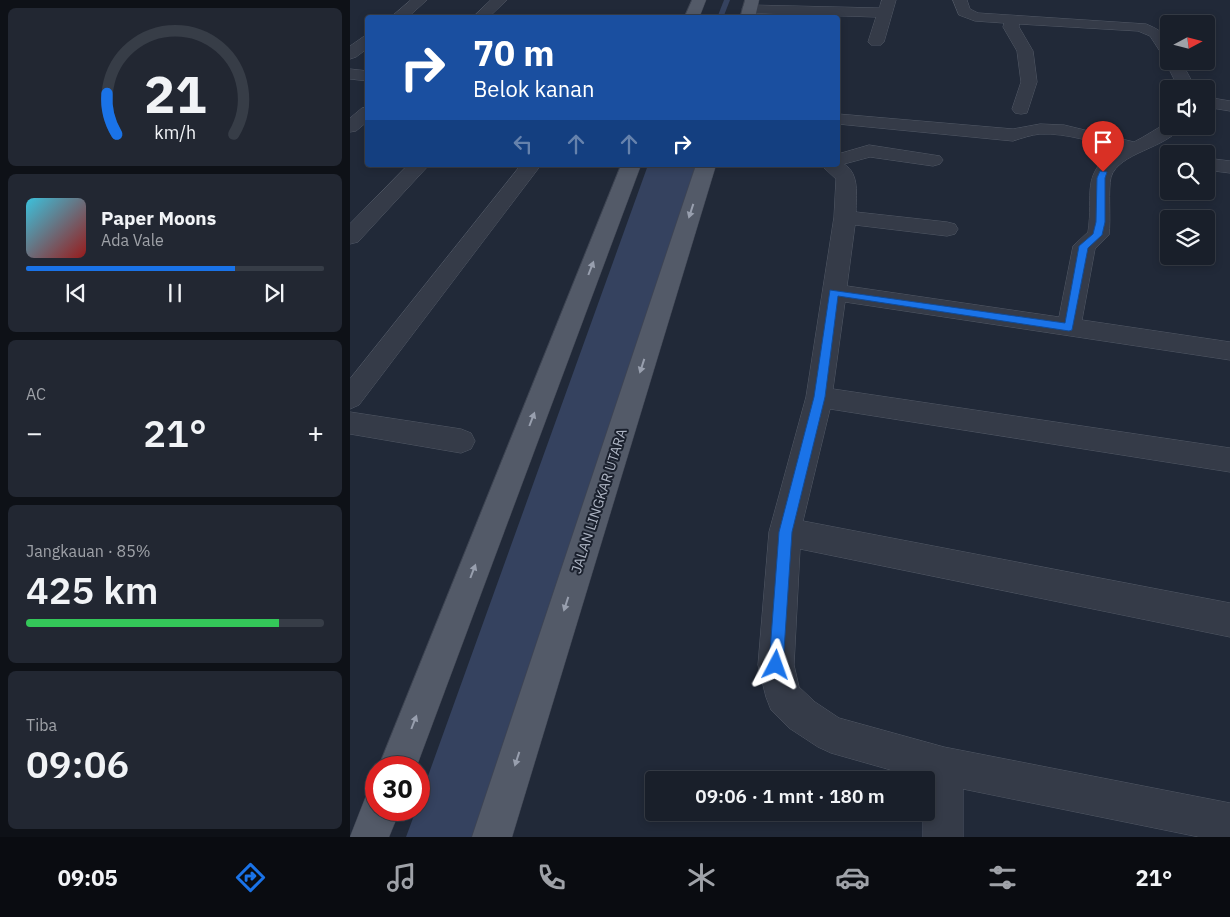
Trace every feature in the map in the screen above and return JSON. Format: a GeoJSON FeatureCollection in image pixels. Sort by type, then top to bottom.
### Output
{"type":"FeatureCollection","features":[{"type":"Feature","properties":{"kind":"main road"},"geometry":{"type":"LineString","coordinates":[[693,15],[699,0]]}},
{"type":"Feature","properties":{"kind":"main road"},"geometry":{"type":"LineString","coordinates":[[402,756],[630,167]]}},
{"type":"Feature","properties":{"kind":"main road","name":"JALAN LINGKAR UTARA"},"geometry":{"type":"LineString","coordinates":[[492,837],[705,167]]}},
{"type":"Feature","properties":{"kind":"main road"},"geometry":{"type":"LineString","coordinates":[[370,837],[376,821]]}},
{"type":"Feature","properties":{"kind":"street"},"geometry":{"type":"LineString","coordinates":[[401,15],[420,0]]}},
{"type":"Feature","properties":{"kind":"street"},"geometry":{"type":"LineString","coordinates":[[482,15],[500,0]]}},
{"type":"Feature","properties":{"kind":"street"},"geometry":{"type":"LineString","coordinates":[[960,0],[964,12],[970,15],[1141,27],[1155,33],[1160,40]]}},
{"type":"Feature","properties":{"kind":"street"},"geometry":{"type":"LineString","coordinates":[[750,9],[886,7],[876,42]]}},
{"type":"Feature","properties":{"kind":"street"},"geometry":{"type":"LineString","coordinates":[[1012,19],[1011,27],[1025,51],[1029,82],[1021,109]]}},
{"type":"Feature","properties":{"kind":"street"},"geometry":{"type":"LineString","coordinates":[[350,54],[365,42]]}},
{"type":"Feature","properties":{"kind":"street"},"geometry":{"type":"LineString","coordinates":[[350,74],[365,76]]}},
{"type":"Feature","properties":{"kind":"street"},"geometry":{"type":"LineString","coordinates":[[1215,104],[1230,106]]}},
{"type":"Feature","properties":{"kind":"street"},"geometry":{"type":"LineString","coordinates":[[350,126],[365,114]]}},
{"type":"Feature","properties":{"kind":"street"},"geometry":{"type":"LineString","coordinates":[[840,119],[1013,135],[1039,129],[1098,137],[1133,148]]}},
{"type":"Feature","properties":{"kind":"street"},"geometry":{"type":"LineString","coordinates":[[1069,327],[1084,246],[1098,235],[1101,178],[1103,172],[1133,148],[1168,137]]}},
{"type":"Feature","properties":{"kind":"street"},"geometry":{"type":"LineString","coordinates":[[840,159],[869,151],[933,160]]}},
{"type":"Feature","properties":{"kind":"street"},"geometry":{"type":"LineString","coordinates":[[1215,165],[1230,167]]}},
{"type":"Feature","properties":{"kind":"street"},"geometry":{"type":"LineString","coordinates":[[350,237],[417,167]]}},
{"type":"Feature","properties":{"kind":"street"},"geometry":{"type":"LineString","coordinates":[[350,398],[529,167]]}},
{"type":"Feature","properties":{"kind":"street"},"geometry":{"type":"LineString","coordinates":[[834,167],[841,171],[846,179],[846,217],[819,397],[785,532],[776,665],[784,697],[802,715],[831,734],[944,766],[1230,823]]}},
{"type":"Feature","properties":{"kind":"street"},"geometry":{"type":"LineString","coordinates":[[846,217],[947,229]]}},
{"type":"Feature","properties":{"kind":"street"},"geometry":{"type":"LineString","coordinates":[[834,292],[1230,351]]}},
{"type":"Feature","properties":{"kind":"street"},"geometry":{"type":"LineString","coordinates":[[819,397],[1230,460]]}},
{"type":"Feature","properties":{"kind":"street"},"geometry":{"type":"LineString","coordinates":[[350,423],[461,441]]}},
{"type":"Feature","properties":{"kind":"street"},"geometry":{"type":"LineString","coordinates":[[785,532],[1230,620]]}},
{"type":"Feature","properties":{"kind":"street"},"geometry":{"type":"LineString","coordinates":[[943,837],[944,766]]}},
{"type":"Feature","properties":{"kind":"waterway"},"geometry":{"type":"LineString","coordinates":[[721,15],[727,0]]}},
{"type":"Feature","properties":{"kind":"waterway"},"geometry":{"type":"LineString","coordinates":[[457,837],[671,167]]}},
{"type":"Feature","properties":{"kind":"route"},"geometry":{"type":"LineString","coordinates":[[776,665],[785,532],[819,397],[834,292],[1069,327],[1084,246],[1098,235],[1101,178],[1103,172]]}}]}
